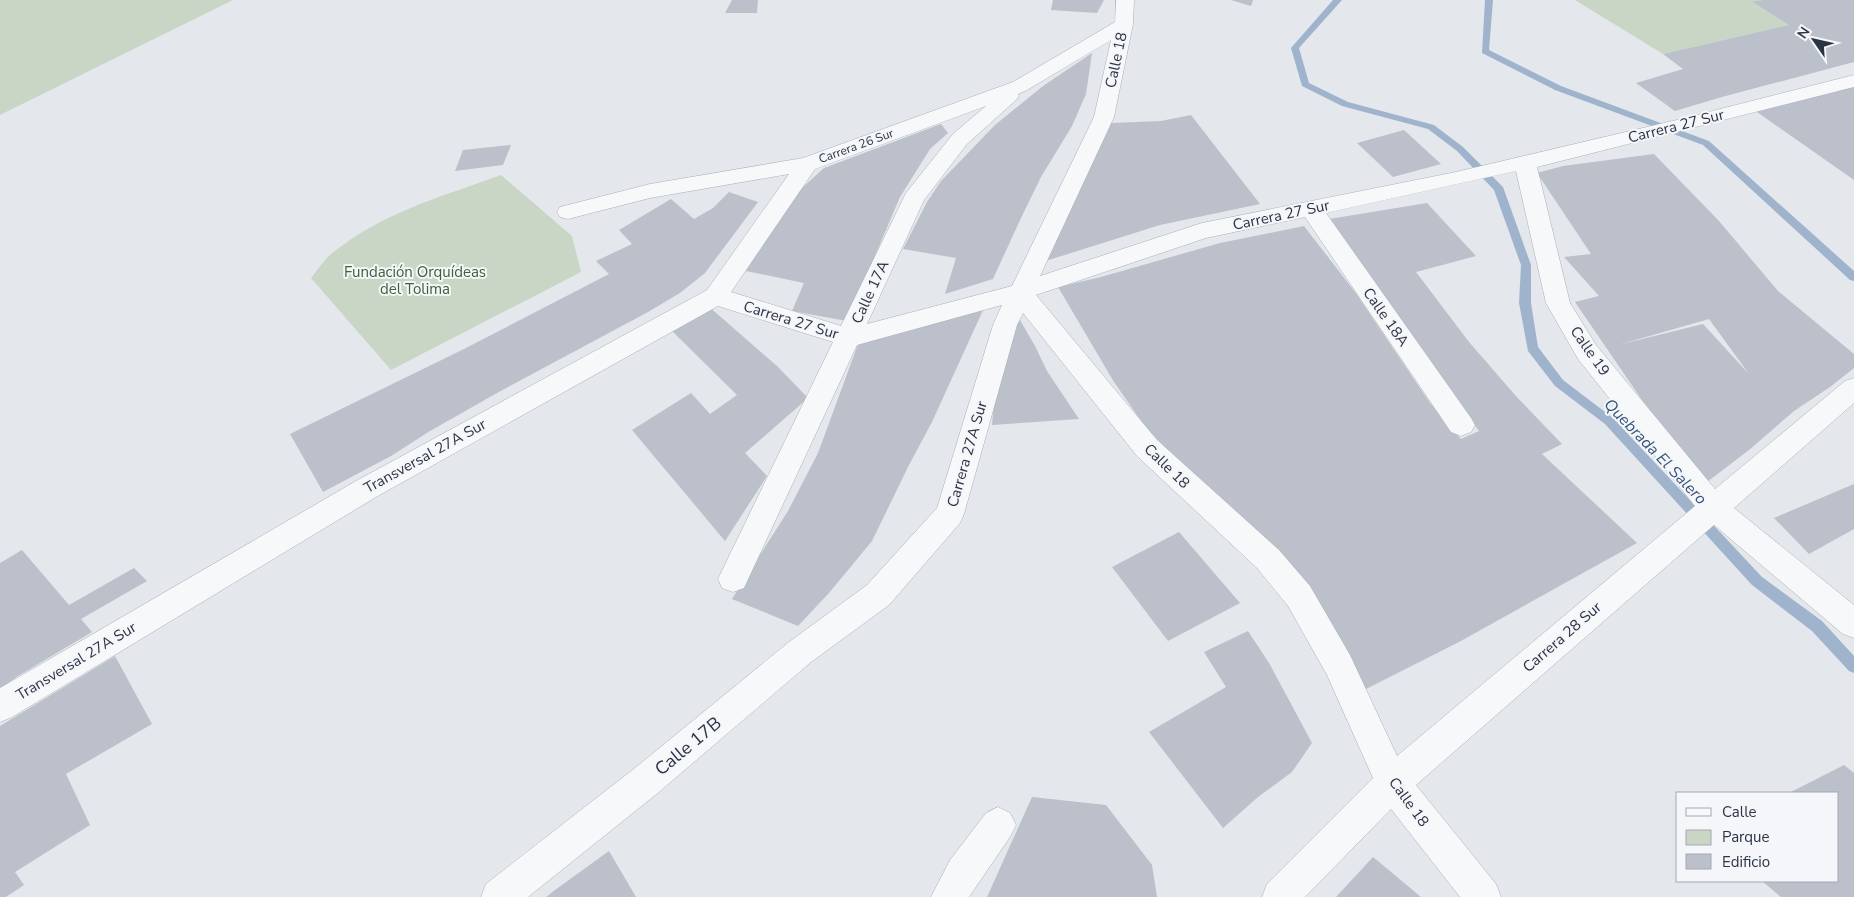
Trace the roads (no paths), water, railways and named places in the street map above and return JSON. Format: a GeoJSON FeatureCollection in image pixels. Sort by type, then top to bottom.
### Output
{"type":"FeatureCollection","features":[{"type":"Feature","properties":{"kind":"street","name":"Calle 18"},"geometry":{"type":"LineString","coordinates":[[1125,0],[1124,24],[1104,117],[1020,292],[1147,448],[1268,560],[1299,596],[1339,665],[1392,783],[1483,897]]}},
{"type":"Feature","properties":{"kind":"street","name":"Carrera 26 Sur"},"geometry":{"type":"LineString","coordinates":[[568,212],[650,191],[807,164],[1020,86],[1124,24]]}},
{"type":"Feature","properties":{"kind":"street","name":"Carrera 27 Sur"},"geometry":{"type":"LineString","coordinates":[[716,296],[848,338],[1020,292],[1202,231],[1456,179],[1682,125],[1854,81]]}},
{"type":"Feature","properties":{"kind":"street","name":"Calle 17A"},"geometry":{"type":"LineString","coordinates":[[733,579],[914,198],[960,139],[1020,86]]}},
{"type":"Feature","properties":{"kind":"street","name":"Transversal 27A Sur"},"geometry":{"type":"LineString","coordinates":[[0,706],[366,489],[716,296],[807,164]]}},
{"type":"Feature","properties":{"kind":"street","name":"Calle 19"},"geometry":{"type":"LineString","coordinates":[[1521,164],[1558,303],[1587,352],[1712,508],[1854,624]]}},
{"type":"Feature","properties":{"kind":"street","name":"Calle 18A"},"geometry":{"type":"LineString","coordinates":[[1310,209],[1461,424]]}},
{"type":"Feature","properties":{"kind":"street","name":"Carrera 27A Sur"},"geometry":{"type":"LineString","coordinates":[[878,596],[950,514],[1005,325],[1020,292]]}},
{"type":"Feature","properties":{"kind":"street","name":"Carrera 28 Sur"},"geometry":{"type":"LineString","coordinates":[[1280,897],[1392,783],[1854,388]]}},
{"type":"Feature","properties":{"kind":"street","name":"Calle 17B"},"geometry":{"type":"LineString","coordinates":[[499,897],[647,780],[800,652],[878,596]]}},
{"type":"Feature","properties":{"kind":"street"},"geometry":{"type":"LineString","coordinates":[[949,897],[963,873],[998,825]]}},
{"type":"Feature","properties":{"kind":"waterway","name":"Quebrada El Salero"},"geometry":{"type":"LineString","coordinates":[[1338,0],[1295,48],[1305,84],[1345,104],[1431,127],[1460,149],[1499,189],[1526,265],[1525,303],[1532,348],[1559,383],[1609,421],[1757,581],[1817,626],[1854,666]]}},
{"type":"Feature","properties":{"kind":"waterway","name":"Quebrada El Salero"},"geometry":{"type":"LineString","coordinates":[[1489,0],[1485,51],[1558,88],[1706,143],[1854,277]]}},
{"type":"Feature","properties":{"kind":"park label","name":"Fundación Orquídeas del Tolima"},"geometry":{"type":"Point","coordinates":[415,280]}}]}
